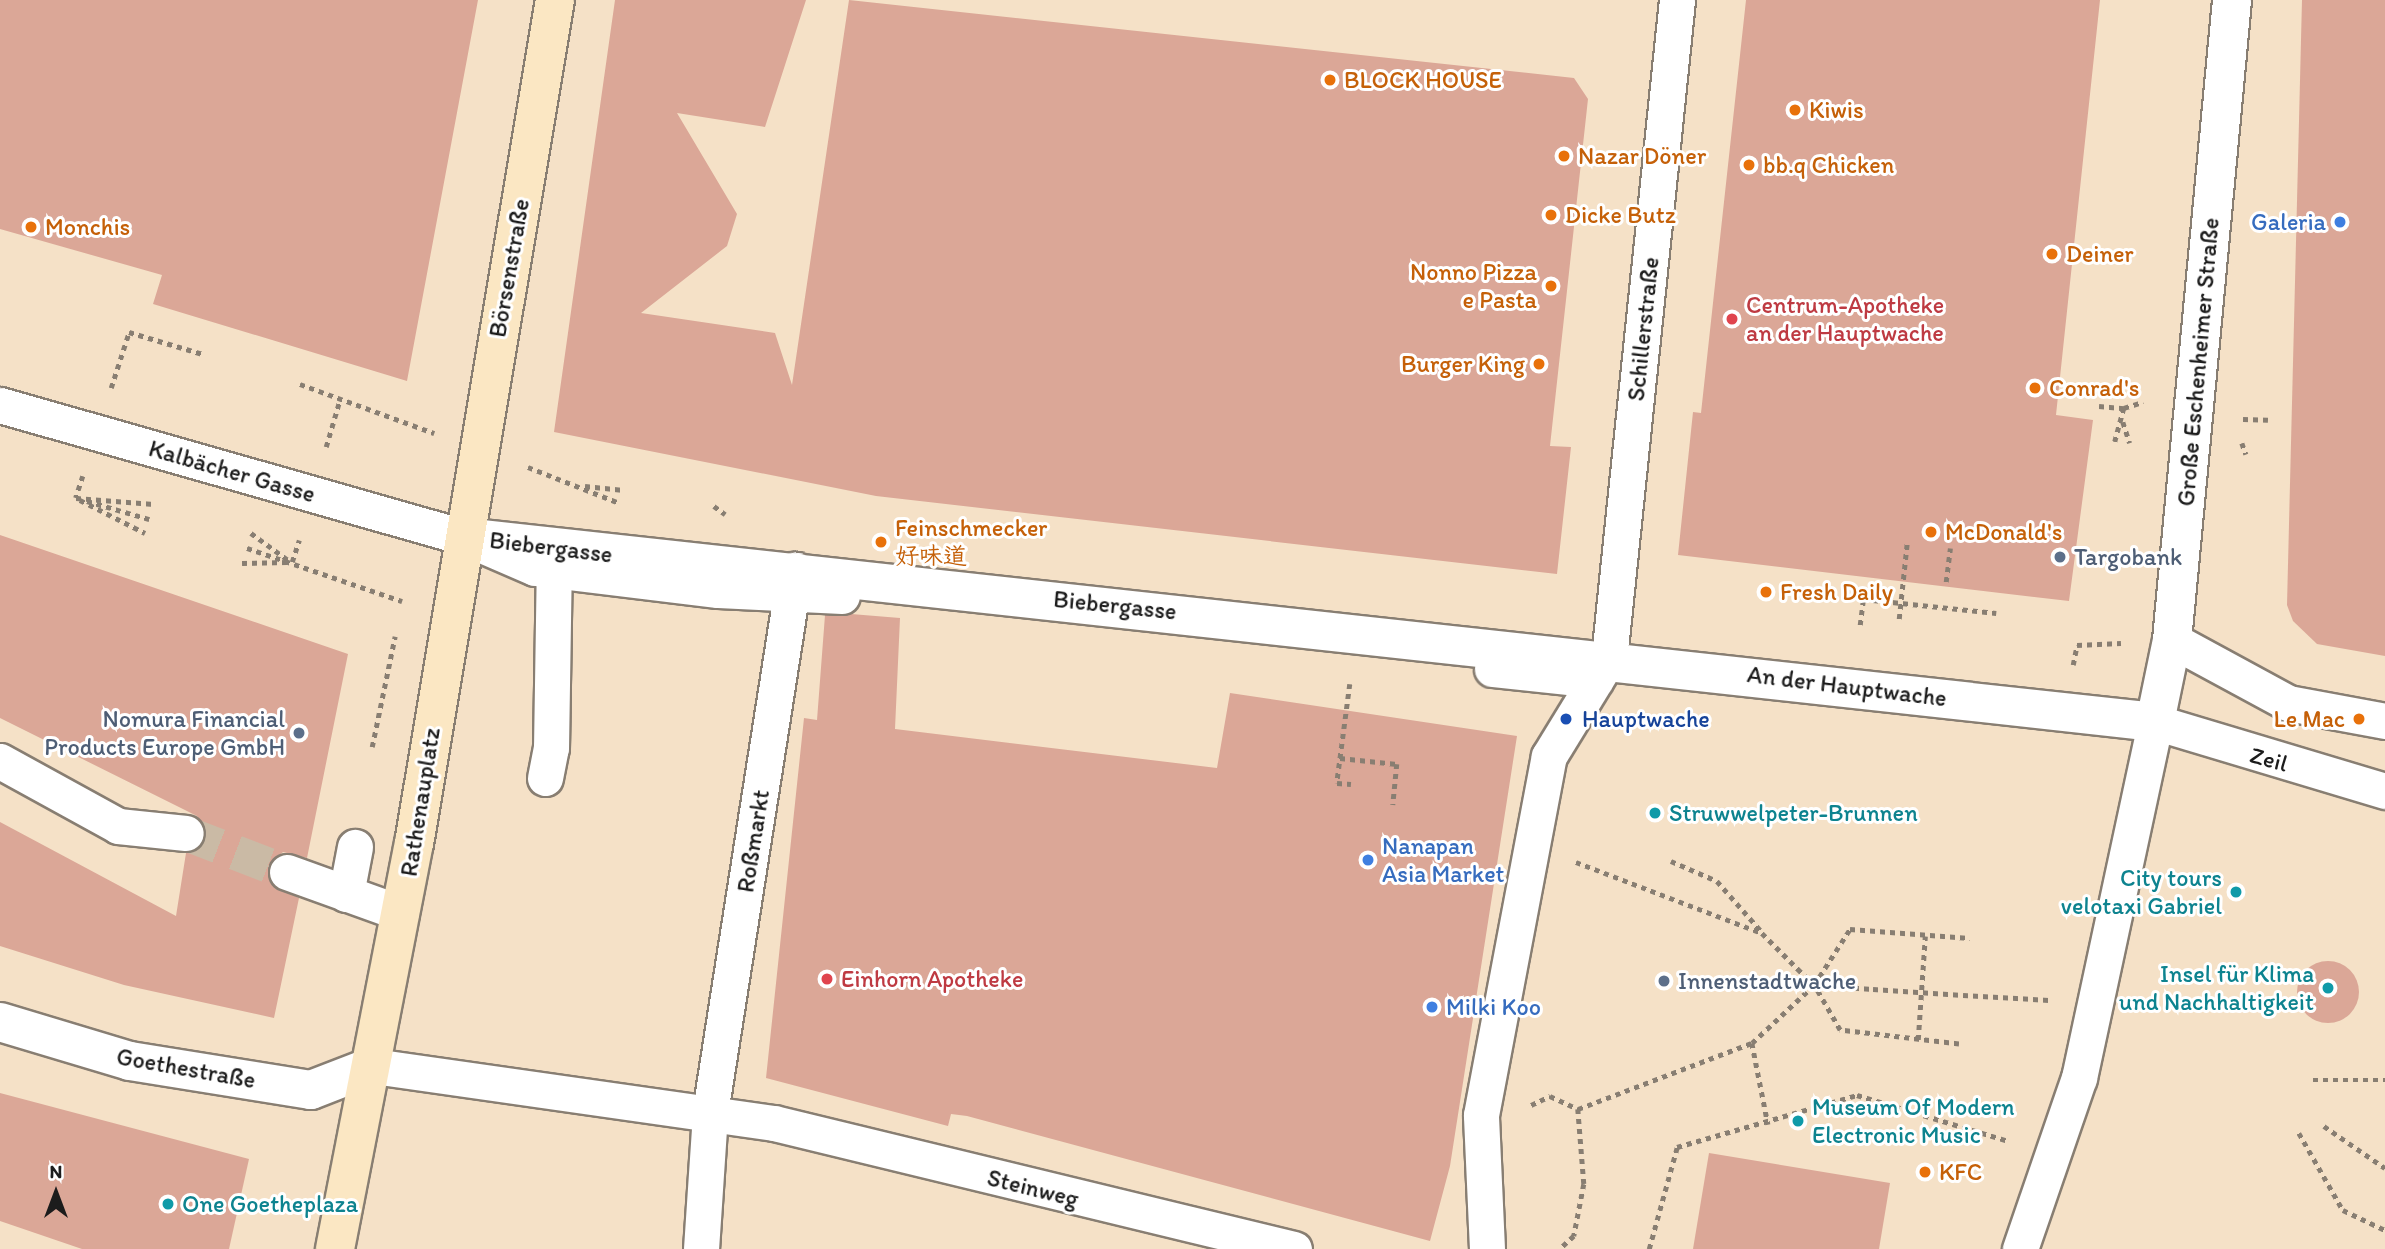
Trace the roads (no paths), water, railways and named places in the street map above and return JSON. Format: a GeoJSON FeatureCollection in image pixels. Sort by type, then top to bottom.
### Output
{"type":"FeatureCollection","features":[{"type":"Feature","properties":{"kind":"main road","name":"Börsenstraße"},"geometry":{"type":"LineString","coordinates":[[463,537],[555,0]]}},
{"type":"Feature","properties":{"kind":"main road","name":"Rathenauplatz"},"geometry":{"type":"LineString","coordinates":[[335,1249],[401,913],[463,537]]}},
{"type":"Feature","properties":{"kind":"street","name":"Schillerstraße"},"geometry":{"type":"LineString","coordinates":[[1602,669],[1677,0]]}},
{"type":"Feature","properties":{"kind":"street","name":"Große Eschenheimer Straße"},"geometry":{"type":"LineString","coordinates":[[2155,722],[2172,640],[2232,0]]}},
{"type":"Feature","properties":{"kind":"street","name":"Kalbächer Gasse"},"geometry":{"type":"LineString","coordinates":[[0,405],[463,537]]}},
{"type":"Feature","properties":{"kind":"street","name":"Biebergasse"},"geometry":{"type":"LineString","coordinates":[[463,537],[553,558],[793,581],[1602,669]]}},
{"type":"Feature","properties":{"kind":"street"},"geometry":{"type":"LineString","coordinates":[[545,778],[551,748],[553,558]]}},
{"type":"Feature","properties":{"kind":"street","name":"Biebergasse"},"geometry":{"type":"LineString","coordinates":[[793,581],[1354,653],[1602,669]]}},
{"type":"Feature","properties":{"kind":"street","name":"Roßmarkt"},"geometry":{"type":"LineString","coordinates":[[701,1249],[710,1112],[793,581]]}},
{"type":"Feature","properties":{"kind":"street"},"geometry":{"type":"LineString","coordinates":[[2172,640],[2288,703],[2385,721]]}},
{"type":"Feature","properties":{"kind":"street","name":"An der Hauptwache"},"geometry":{"type":"LineString","coordinates":[[1602,669],[2155,722]]}},
{"type":"Feature","properties":{"kind":"street"},"geometry":{"type":"LineString","coordinates":[[1487,1249],[1481,1115],[1549,756],[1602,669]]}},
{"type":"Feature","properties":{"kind":"street"},"geometry":{"type":"LineString","coordinates":[[2020,1249],[2052,1155],[2095,1003],[2155,722]]}},
{"type":"Feature","properties":{"kind":"street","name":"Zeil"},"geometry":{"type":"LineString","coordinates":[[2155,722],[2385,791]]}},
{"type":"Feature","properties":{"kind":"street"},"geometry":{"type":"LineString","coordinates":[[0,761],[118,826],[186,834]]}},
{"type":"Feature","properties":{"kind":"street"},"geometry":{"type":"LineString","coordinates":[[346,894],[355,847]]}},
{"type":"Feature","properties":{"kind":"street"},"geometry":{"type":"LineString","coordinates":[[287,872],[401,913]]}},
{"type":"Feature","properties":{"kind":"street","name":"Goethestraße"},"geometry":{"type":"LineString","coordinates":[[0,1022],[130,1061],[311,1090],[373,1066]]}},
{"type":"Feature","properties":{"kind":"street"},"geometry":{"type":"LineString","coordinates":[[373,1066],[710,1112]]}},
{"type":"Feature","properties":{"kind":"street","name":"Steinweg"},"geometry":{"type":"LineString","coordinates":[[710,1112],[774,1123],[1294,1249]]}},
{"type":"Feature","properties":{"kind":"tunnel"},"geometry":{"type":"LineString","coordinates":[[186,833],[287,872]]}},
{"type":"Feature","properties":{"kind":"place","name":"BLOCK HOUSE"},"geometry":{"type":"Point","coordinates":[1330,80]}},
{"type":"Feature","properties":{"kind":"place","name":"Kiwis"},"geometry":{"type":"Point","coordinates":[1795,110]}},
{"type":"Feature","properties":{"kind":"place","name":"Nazar Döner"},"geometry":{"type":"Point","coordinates":[1564,156]}},
{"type":"Feature","properties":{"kind":"place","name":"bb.q Chicken"},"geometry":{"type":"Point","coordinates":[1749,165]}},
{"type":"Feature","properties":{"kind":"place","name":"Dicke Butz"},"geometry":{"type":"Point","coordinates":[1551,215]}},
{"type":"Feature","properties":{"kind":"place","name":"Galeria"},"geometry":{"type":"Point","coordinates":[2340,222]}},
{"type":"Feature","properties":{"kind":"place","name":"Monchis"},"geometry":{"type":"Point","coordinates":[31,227]}},
{"type":"Feature","properties":{"kind":"place","name":"Deiner"},"geometry":{"type":"Point","coordinates":[2052,254]}},
{"type":"Feature","properties":{"kind":"place","name":"Nonno Pizza e Pasta"},"geometry":{"type":"Point","coordinates":[1551,286]}},
{"type":"Feature","properties":{"kind":"place","name":"Centrum-Apotheke an der Hauptwache"},"geometry":{"type":"Point","coordinates":[1732,319]}},
{"type":"Feature","properties":{"kind":"place","name":"Burger King"},"geometry":{"type":"Point","coordinates":[1539,364]}},
{"type":"Feature","properties":{"kind":"place","name":"Conrad's"},"geometry":{"type":"Point","coordinates":[2035,388]}},
{"type":"Feature","properties":{"kind":"place","name":"McDonald's"},"geometry":{"type":"Point","coordinates":[1931,532]}},
{"type":"Feature","properties":{"kind":"place","name":"Feinschmecker 好味道"},"geometry":{"type":"Point","coordinates":[881,542]}},
{"type":"Feature","properties":{"kind":"place","name":"Targobank"},"geometry":{"type":"Point","coordinates":[2060,557]}},
{"type":"Feature","properties":{"kind":"place","name":"Fresh Daily"},"geometry":{"type":"Point","coordinates":[1766,592]}},
{"type":"Feature","properties":{"kind":"place","name":"Hauptwache"},"geometry":{"type":"Point","coordinates":[1566,719]}},
{"type":"Feature","properties":{"kind":"place","name":"Le Mac"},"geometry":{"type":"Point","coordinates":[2359,719]}},
{"type":"Feature","properties":{"kind":"place","name":"Nomura Financial Products Europe GmbH"},"geometry":{"type":"Point","coordinates":[299,733]}},
{"type":"Feature","properties":{"kind":"place","name":"Struwwelpeter-Brunnen"},"geometry":{"type":"Point","coordinates":[1655,813]}},
{"type":"Feature","properties":{"kind":"place","name":"Nanapan Asia Market"},"geometry":{"type":"Point","coordinates":[1368,860]}},
{"type":"Feature","properties":{"kind":"place","name":"City tours velotaxi Gabriel"},"geometry":{"type":"Point","coordinates":[2236,892]}},
{"type":"Feature","properties":{"kind":"place","name":"Einhorn Apotheke"},"geometry":{"type":"Point","coordinates":[827,979]}},
{"type":"Feature","properties":{"kind":"place","name":"Innenstadtwache"},"geometry":{"type":"Point","coordinates":[1664,981]}},
{"type":"Feature","properties":{"kind":"place","name":"Insel für Klima und Nachhaltigkeit"},"geometry":{"type":"Point","coordinates":[2328,988]}},
{"type":"Feature","properties":{"kind":"place","name":"Milki Koo"},"geometry":{"type":"Point","coordinates":[1432,1007]}},
{"type":"Feature","properties":{"kind":"place","name":"Museum Of Modern Electronic Music"},"geometry":{"type":"Point","coordinates":[1798,1121]}},
{"type":"Feature","properties":{"kind":"place","name":"KFC"},"geometry":{"type":"Point","coordinates":[1925,1172]}},
{"type":"Feature","properties":{"kind":"place","name":"One Goetheplaza"},"geometry":{"type":"Point","coordinates":[168,1204]}}]}
